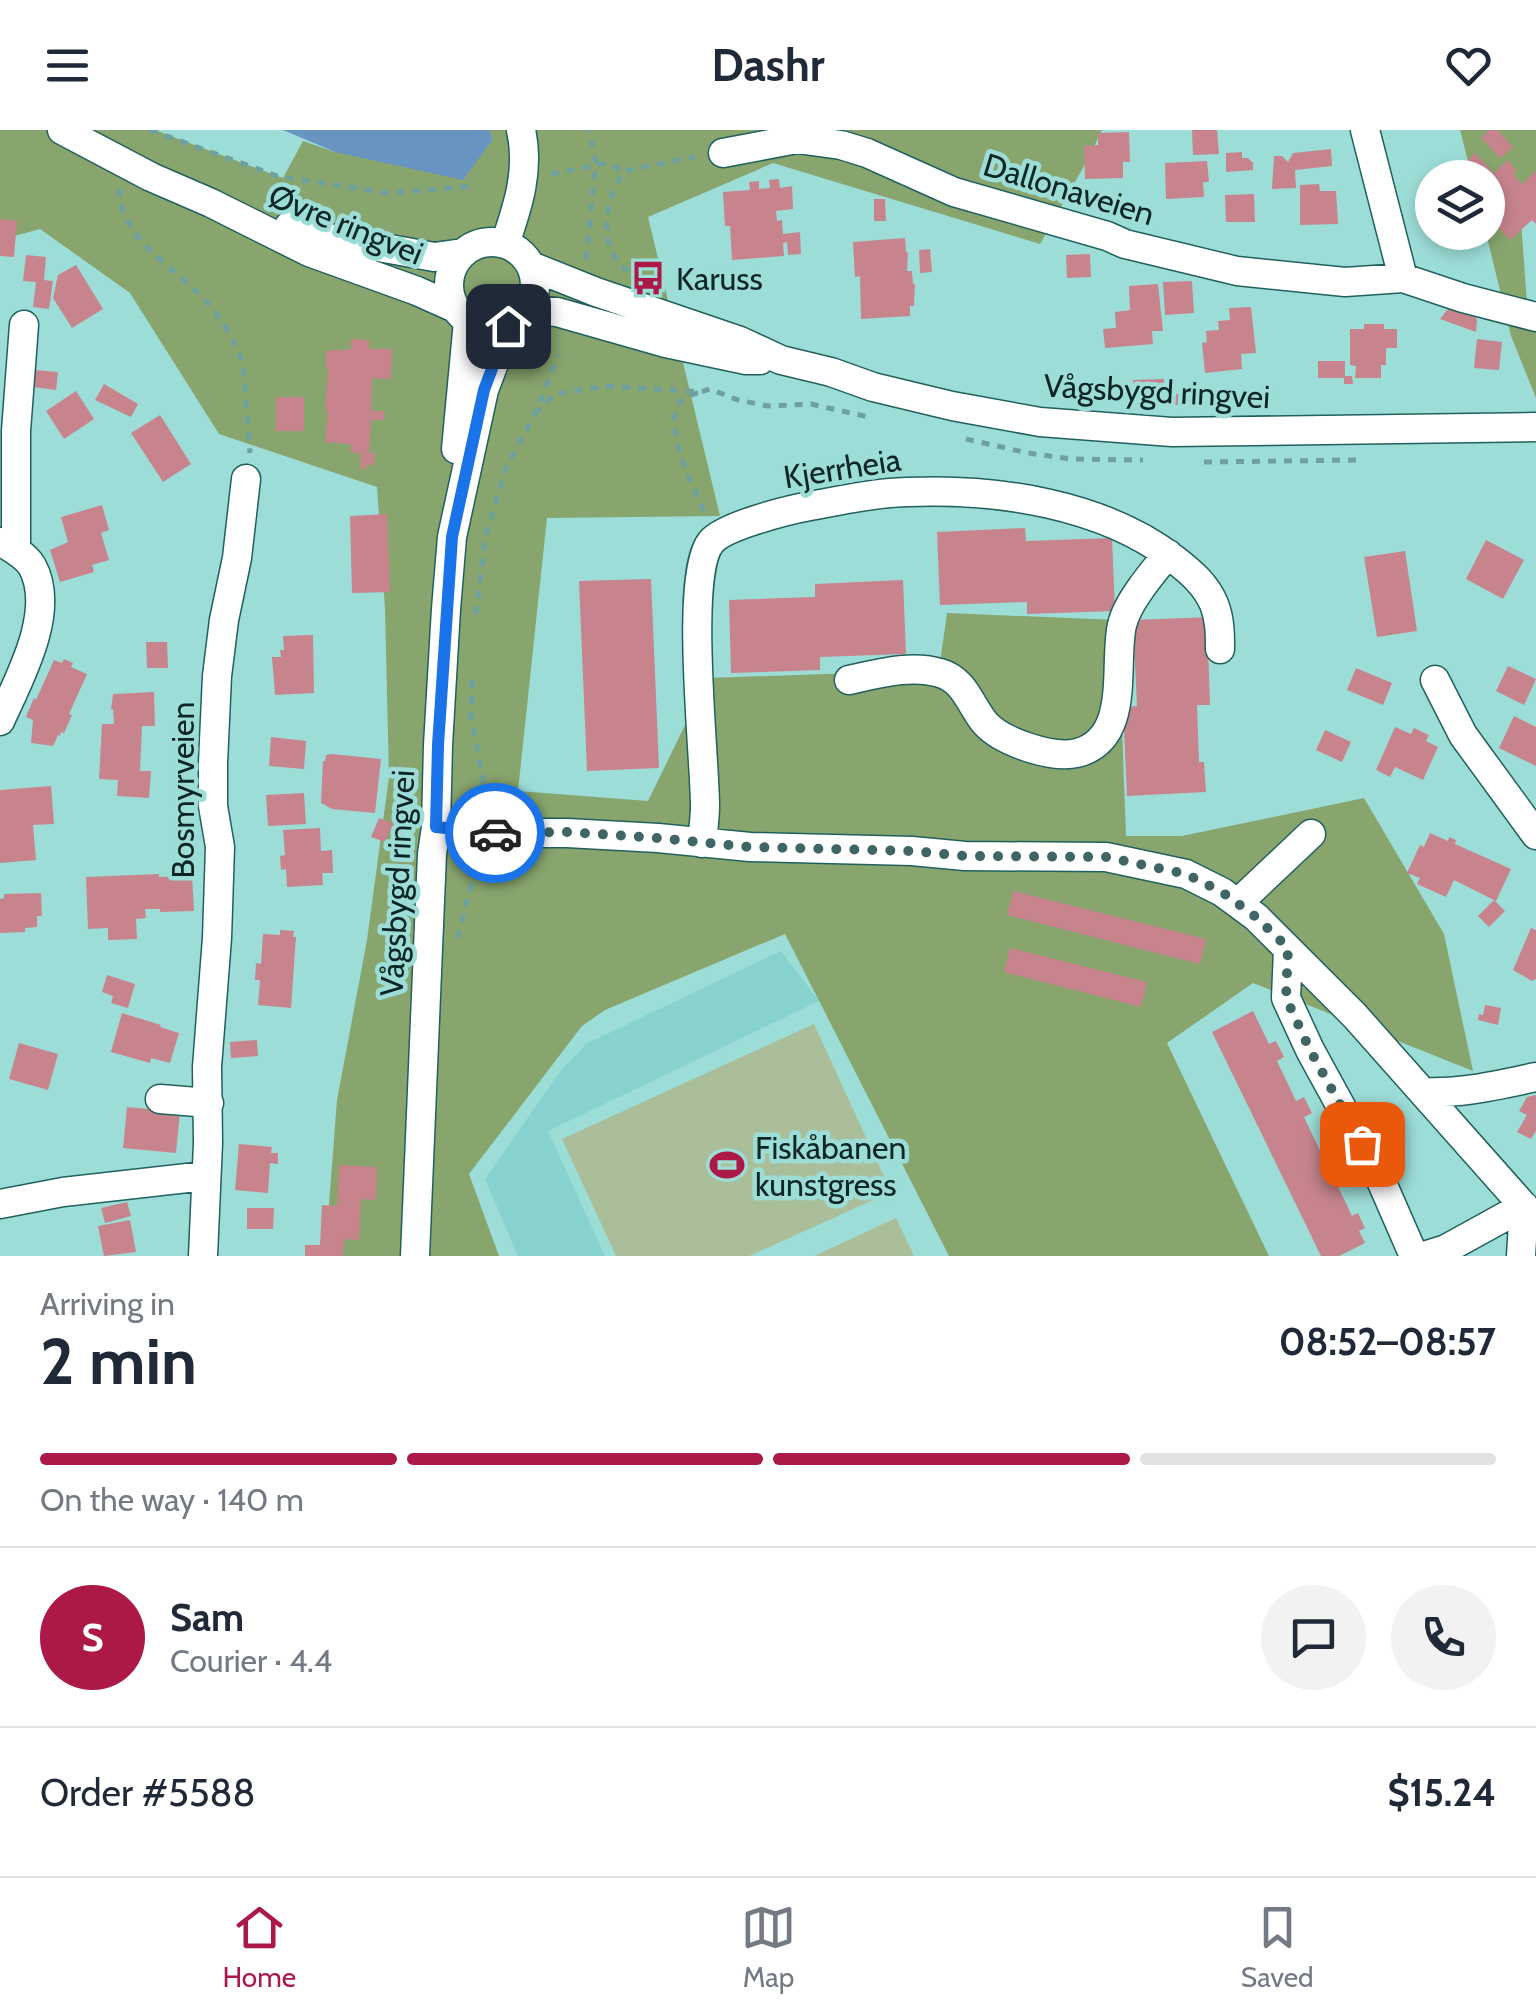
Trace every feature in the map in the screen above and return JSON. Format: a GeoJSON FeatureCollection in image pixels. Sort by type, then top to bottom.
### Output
{"type":"FeatureCollection","features":[{"type":"Feature","properties":{"kind":"street","name":"Øvre ringvei"},"geometry":{"type":"LineString","coordinates":[[62,130],[309,252],[417,290],[462,315]]}},
{"type":"Feature","properties":{"kind":"street"},"geometry":{"type":"LineString","coordinates":[[505,244],[519,202],[525,166],[521,130]]}},
{"type":"Feature","properties":{"kind":"street"},"geometry":{"type":"LineString","coordinates":[[1365,130],[1403,278]]}},
{"type":"Feature","properties":{"kind":"street","name":"Dallonaveien"},"geometry":{"type":"LineString","coordinates":[[723,152],[797,139],[840,145],[954,192],[1211,266],[1345,282],[1403,278],[1536,317]]}},
{"type":"Feature","properties":{"kind":"street","name":"Øvre ringvei"},"geometry":{"type":"LineString","coordinates":[[211,203],[329,238],[434,257],[464,252]]}},
{"type":"Feature","properties":{"kind":"street"},"geometry":{"type":"LineString","coordinates":[[505,244],[524,256],[531,266],[535,296],[518,318],[494,329],[480,327],[462,315],[450,298],[450,275],[464,252],[476,245],[505,244]]}},
{"type":"Feature","properties":{"kind":"street","name":"Vågsbygd ringvei"},"geometry":{"type":"LineString","coordinates":[[531,266],[703,327],[781,360],[952,406],[1040,422],[1172,432],[1536,427]]}},
{"type":"Feature","properties":{"kind":"street","name":"Vågsbygd ringvei"},"geometry":{"type":"LineString","coordinates":[[415,1256],[446,609],[456,514],[484,390],[518,318],[558,312],[746,360],[781,360]]}},
{"type":"Feature","properties":{"kind":"street","name":"Vågsbygd ringvei"},"geometry":{"type":"LineString","coordinates":[[456,514],[451,486],[462,315]]}},
{"type":"Feature","properties":{"kind":"street"},"geometry":{"type":"LineString","coordinates":[[0,722],[28,658],[38,624],[40,594],[32,565],[8,546],[24,325]]}},
{"type":"Feature","properties":{"kind":"street","name":"Bosmyrveien"},"geometry":{"type":"LineString","coordinates":[[203,1256],[208,1051],[220,847],[214,806],[216,693],[246,479]]}},
{"type":"Feature","properties":{"kind":"street","name":"Kjerrheia"},"geometry":{"type":"LineString","coordinates":[[712,540],[782,511],[870,495],[934,491],[998,495],[1099,517],[1168,554],[1203,585],[1215,605],[1220,649]]}},
{"type":"Feature","properties":{"kind":"street"},"geometry":{"type":"LineString","coordinates":[[702,843],[705,808],[697,626],[702,560],[712,540]]}},
{"type":"Feature","properties":{"kind":"street"},"geometry":{"type":"LineString","coordinates":[[849,680],[890,672],[939,672],[960,684],[982,720],[1001,736],[1058,754],[1080,752],[1101,739],[1111,723],[1124,616],[1168,554]]}},
{"type":"Feature","properties":{"kind":"street"},"geometry":{"type":"LineString","coordinates":[[1435,680],[1463,734],[1536,835]]}},
{"type":"Feature","properties":{"kind":"street"},"geometry":{"type":"LineString","coordinates":[[436,827],[964,856],[1106,857],[1186,874],[1238,903],[1288,948],[1356,1016],[1530,1213]]}},
{"type":"Feature","properties":{"kind":"street"},"geometry":{"type":"LineString","coordinates":[[1238,903],[1311,834]]}},
{"type":"Feature","properties":{"kind":"street"},"geometry":{"type":"LineString","coordinates":[[1288,948],[1286,998],[1379,1176],[1414,1256]]}},
{"type":"Feature","properties":{"kind":"street"},"geometry":{"type":"LineString","coordinates":[[1423,1092],[1472,1090],[1536,1077]]}},
{"type":"Feature","properties":{"kind":"street"},"geometry":{"type":"LineString","coordinates":[[160,1099],[209,1103]]}},
{"type":"Feature","properties":{"kind":"street"},"geometry":{"type":"LineString","coordinates":[[0,1204],[63,1192],[205,1176]]}},
{"type":"Feature","properties":{"kind":"street"},"geometry":{"type":"LineString","coordinates":[[1424,1256],[1530,1213]]}},
{"type":"Feature","properties":{"kind":"street"},"geometry":{"type":"LineString","coordinates":[[1521,1256],[1530,1213]]}},
{"type":"Feature","properties":{"kind":"path"},"geometry":{"type":"LineString","coordinates":[[150,130],[277,176],[388,192],[476,186]]}},
{"type":"Feature","properties":{"kind":"path"},"geometry":{"type":"LineString","coordinates":[[585,266],[596,163],[589,130]]}},
{"type":"Feature","properties":{"kind":"path"},"geometry":{"type":"LineString","coordinates":[[548,174],[608,162],[624,171],[723,152]]}},
{"type":"Feature","properties":{"kind":"path"},"geometry":{"type":"LineString","coordinates":[[624,171],[606,216],[613,254],[623,269],[639,276]]}},
{"type":"Feature","properties":{"kind":"path"},"geometry":{"type":"LineString","coordinates":[[121,182],[120,204],[133,231],[204,300],[227,328],[239,352],[250,441],[246,479]]}},
{"type":"Feature","properties":{"kind":"path"},"geometry":{"type":"LineString","coordinates":[[535,414],[559,354]]}},
{"type":"Feature","properties":{"kind":"path"},"geometry":{"type":"LineString","coordinates":[[700,392],[683,398],[674,430],[712,540]]}},
{"type":"Feature","properties":{"kind":"shaded area"},"geometry":{"type":"Polygon","coordinates":[[[283,130],[489,130],[493,139],[463,180],[335,152],[283,130]]]}},
{"type":"Feature","properties":{"kind":"shaded area"},"geometry":{"type":"Polygon","coordinates":[[[781,951],[819,1001],[548,1131],[605,1256],[518,1256],[485,1179],[561,1070],[586,1044],[781,951]]]}},
{"type":"Feature","properties":{"kind":"green space"},"geometry":{"type":"Polygon","coordinates":[[[0,130],[155,130],[283,178],[303,141],[335,152],[493,139],[489,130],[1102,130],[1040,244],[773,163],[648,217],[720,516],[547,518],[518,791],[648,801],[708,678],[939,670],[947,613],[1118,620],[1126,836],[1182,836],[1364,798],[1444,934],[1473,1071],[1253,983],[1167,1043],[1269,1256],[949,1256],[785,934],[605,1010],[582,1026],[469,1174],[499,1256],[325,1256],[337,1100],[367,940],[389,777],[377,487],[219,434],[130,293],[40,229],[0,240],[0,130]]]}},
{"type":"Feature","properties":{"kind":"green space"},"geometry":{"type":"Polygon","coordinates":[[[1460,130],[1536,130],[1536,214],[1521,220],[1528,318],[1536,325],[1536,398],[1511,336],[1490,250],[1505,250],[1505,160],[1468,160],[1460,130]]]}},
{"type":"Feature","properties":{"kind":"green space","name":"Fiskåbanen kunstgress"},"geometry":{"type":"Polygon","coordinates":[[[814,1024],[891,1192],[749,1256],[616,1256],[562,1139],[814,1024]]]}},
{"type":"Feature","properties":{"kind":"green space"},"geometry":{"type":"Polygon","coordinates":[[[896,1218],[914,1256],[814,1256],[896,1218]]]}},
{"type":"Feature","properties":{"kind":"building"},"geometry":{"type":"Polygon","coordinates":[[[1192,130],[1217,130],[1219,154],[1193,155],[1192,130]]]}},
{"type":"Feature","properties":{"kind":"building"},"geometry":{"type":"Polygon","coordinates":[[[1489,130],[1497,130],[1513,147],[1500,158],[1481,138],[1489,130]]]}},
{"type":"Feature","properties":{"kind":"building"},"geometry":{"type":"Polygon","coordinates":[[[1129,132],[1130,162],[1123,162],[1123,178],[1085,179],[1084,146],[1098,145],[1098,133],[1129,132]]]}},
{"type":"Feature","properties":{"kind":"building"},"geometry":{"type":"Polygon","coordinates":[[[1331,149],[1332,166],[1295,170],[1296,188],[1272,189],[1274,156],[1282,156],[1288,162],[1293,153],[1331,149]]]}},
{"type":"Feature","properties":{"kind":"building"},"geometry":{"type":"Polygon","coordinates":[[[1242,152],[1242,158],[1253,163],[1253,170],[1226,172],[1226,153],[1242,152]]]}},
{"type":"Feature","properties":{"kind":"building"},"geometry":{"type":"Polygon","coordinates":[[[1507,160],[1522,184],[1536,171],[1536,224],[1532,220],[1510,240],[1505,234],[1507,160]]]}},
{"type":"Feature","properties":{"kind":"building"},"geometry":{"type":"Polygon","coordinates":[[[1207,161],[1209,182],[1203,182],[1204,197],[1166,199],[1165,163],[1207,161]]]}},
{"type":"Feature","properties":{"kind":"building"},"geometry":{"type":"Polygon","coordinates":[[[779,179],[780,188],[792,186],[793,209],[776,211],[777,221],[782,220],[783,234],[800,232],[801,254],[788,255],[787,242],[783,243],[784,256],[732,260],[723,192],[750,190],[749,182],[759,181],[759,189],[770,188],[769,180],[779,179]]]}},
{"type":"Feature","properties":{"kind":"building"},"geometry":{"type":"Polygon","coordinates":[[[1319,184],[1320,191],[1336,191],[1338,224],[1300,225],[1300,185],[1319,184]]]}},
{"type":"Feature","properties":{"kind":"building"},"geometry":{"type":"Polygon","coordinates":[[[1254,194],[1255,222],[1226,222],[1225,195],[1254,194]]]}},
{"type":"Feature","properties":{"kind":"building"},"geometry":{"type":"Polygon","coordinates":[[[874,199],[885,199],[886,221],[874,221],[874,199]]]}},
{"type":"Feature","properties":{"kind":"building"},"geometry":{"type":"Polygon","coordinates":[[[0,219],[17,221],[14,257],[0,256],[0,219]]]}},
{"type":"Feature","properties":{"kind":"building"},"geometry":{"type":"Polygon","coordinates":[[[905,238],[907,271],[912,271],[915,284],[910,316],[861,319],[860,276],[855,277],[853,242],[905,238]]]}},
{"type":"Feature","properties":{"kind":"building"},"geometry":{"type":"Polygon","coordinates":[[[930,249],[932,272],[920,273],[919,250],[930,249]]]}},
{"type":"Feature","properties":{"kind":"building"},"geometry":{"type":"Polygon","coordinates":[[[1090,254],[1091,277],[1067,278],[1066,255],[1090,254]]]}},
{"type":"Feature","properties":{"kind":"building"},"geometry":{"type":"Polygon","coordinates":[[[26,255],[46,257],[44,280],[53,281],[49,309],[33,307],[36,282],[23,281],[26,255]]]}},
{"type":"Feature","properties":{"kind":"building"},"geometry":{"type":"Polygon","coordinates":[[[76,265],[103,309],[72,328],[53,298],[58,275],[76,265]]]}},
{"type":"Feature","properties":{"kind":"building"},"geometry":{"type":"Polygon","coordinates":[[[1192,281],[1194,313],[1165,315],[1163,282],[1192,281]]]}},
{"type":"Feature","properties":{"kind":"building"},"geometry":{"type":"Polygon","coordinates":[[[1158,284],[1163,331],[1152,331],[1153,344],[1105,348],[1103,329],[1116,328],[1115,312],[1130,310],[1129,286],[1158,284]]]}},
{"type":"Feature","properties":{"kind":"building"},"geometry":{"type":"Polygon","coordinates":[[[1251,307],[1256,353],[1241,354],[1242,369],[1205,373],[1202,343],[1207,342],[1206,331],[1219,330],[1218,321],[1230,320],[1229,308],[1251,307]]]}},
{"type":"Feature","properties":{"kind":"building"},"geometry":{"type":"Polygon","coordinates":[[[1448,309],[1475,317],[1476,332],[1440,319],[1448,309]]]}},
{"type":"Feature","properties":{"kind":"building"},"geometry":{"type":"Polygon","coordinates":[[[1364,324],[1397,329],[1397,348],[1386,348],[1381,378],[1355,378],[1356,366],[1350,365],[1350,329],[1364,329],[1364,324]]]}},
{"type":"Feature","properties":{"kind":"building"},"geometry":{"type":"Polygon","coordinates":[[[351,339],[369,340],[369,349],[392,349],[391,379],[372,378],[371,411],[384,411],[384,420],[371,420],[369,453],[375,453],[374,465],[366,465],[366,469],[360,469],[361,453],[351,453],[351,444],[325,442],[326,351],[351,349],[351,339]]]}},
{"type":"Feature","properties":{"kind":"building"},"geometry":{"type":"Polygon","coordinates":[[[1477,339],[1502,342],[1499,370],[1474,368],[1477,339]]]}},
{"type":"Feature","properties":{"kind":"building"},"geometry":{"type":"Polygon","coordinates":[[[1318,361],[1345,361],[1345,376],[1352,376],[1353,384],[1344,384],[1344,378],[1318,378],[1318,361]]]}},
{"type":"Feature","properties":{"kind":"building"},"geometry":{"type":"Polygon","coordinates":[[[35,370],[58,372],[56,390],[33,387],[35,370]]]}},
{"type":"Feature","properties":{"kind":"building"},"geometry":{"type":"Polygon","coordinates":[[[1164,379],[1164,401],[1133,402],[1133,380],[1164,379]]]}},
{"type":"Feature","properties":{"kind":"building"},"geometry":{"type":"Polygon","coordinates":[[[104,384],[138,404],[131,417],[95,400],[104,384]]]}},
{"type":"Feature","properties":{"kind":"building"},"geometry":{"type":"Polygon","coordinates":[[[76,391],[94,419],[64,439],[46,411],[76,391]]]}},
{"type":"Feature","properties":{"kind":"building"},"geometry":{"type":"Polygon","coordinates":[[[1210,393],[1210,404],[1173,405],[1173,394],[1210,393]]]}},
{"type":"Feature","properties":{"kind":"building"},"geometry":{"type":"Polygon","coordinates":[[[276,397],[304,397],[304,431],[276,431],[276,397]]]}},
{"type":"Feature","properties":{"kind":"building"},"geometry":{"type":"Polygon","coordinates":[[[160,415],[191,464],[163,482],[131,433],[160,415]]]}},
{"type":"Feature","properties":{"kind":"building"},"geometry":{"type":"Polygon","coordinates":[[[102,505],[109,530],[101,533],[109,560],[92,565],[94,572],[60,582],[50,550],[68,542],[61,517],[102,505]]]}},
{"type":"Feature","properties":{"kind":"building"},"geometry":{"type":"Polygon","coordinates":[[[387,514],[390,592],[352,593],[350,516],[387,514]]]}},
{"type":"Feature","properties":{"kind":"building"},"geometry":{"type":"Polygon","coordinates":[[[1025,528],[1026,541],[1112,538],[1115,611],[1027,614],[1027,602],[940,605],[937,532],[1025,528]]]}},
{"type":"Feature","properties":{"kind":"building"},"geometry":{"type":"Polygon","coordinates":[[[1486,540],[1524,560],[1503,599],[1466,579],[1486,540]]]}},
{"type":"Feature","properties":{"kind":"building"},"geometry":{"type":"Polygon","coordinates":[[[1405,551],[1417,631],[1377,637],[1364,557],[1405,551]]]}},
{"type":"Feature","properties":{"kind":"building"},"geometry":{"type":"Polygon","coordinates":[[[651,579],[659,768],[587,771],[579,581],[651,579]]]}},
{"type":"Feature","properties":{"kind":"building"},"geometry":{"type":"Polygon","coordinates":[[[903,580],[906,654],[820,657],[820,670],[731,673],[729,600],[815,597],[815,584],[903,580]]]}},
{"type":"Feature","properties":{"kind":"building"},"geometry":{"type":"Polygon","coordinates":[[[1211,617],[1210,705],[1197,705],[1199,762],[1204,762],[1206,792],[1127,796],[1123,707],[1137,706],[1133,620],[1211,617]]]}},
{"type":"Feature","properties":{"kind":"building"},"geometry":{"type":"Polygon","coordinates":[[[313,635],[314,693],[275,695],[272,657],[281,657],[283,636],[313,635]]]}},
{"type":"Feature","properties":{"kind":"building"},"geometry":{"type":"Polygon","coordinates":[[[146,642],[167,642],[168,668],[147,668],[146,642]]]}},
{"type":"Feature","properties":{"kind":"building"},"geometry":{"type":"Polygon","coordinates":[[[64,659],[87,674],[69,714],[72,715],[53,746],[31,743],[33,720],[26,717],[54,660],[62,663],[64,659]]]}},
{"type":"Feature","properties":{"kind":"building"},"geometry":{"type":"Polygon","coordinates":[[[1508,666],[1536,679],[1524,705],[1496,691],[1508,666]]]}},
{"type":"Feature","properties":{"kind":"building"},"geometry":{"type":"Polygon","coordinates":[[[1356,668],[1392,683],[1383,705],[1347,690],[1356,668]]]}},
{"type":"Feature","properties":{"kind":"building"},"geometry":{"type":"Polygon","coordinates":[[[154,692],[155,726],[142,726],[140,771],[151,771],[149,798],[117,796],[118,780],[99,779],[102,724],[114,724],[113,694],[154,692]]]}},
{"type":"Feature","properties":{"kind":"building"},"geometry":{"type":"Polygon","coordinates":[[[1514,716],[1536,727],[1536,766],[1499,748],[1514,716]]]}},
{"type":"Feature","properties":{"kind":"building"},"geometry":{"type":"Polygon","coordinates":[[[1395,727],[1411,734],[1414,728],[1429,735],[1426,741],[1438,747],[1423,780],[1395,767],[1390,777],[1376,770],[1395,727]]]}},
{"type":"Feature","properties":{"kind":"building"},"geometry":{"type":"Polygon","coordinates":[[[1325,730],[1351,742],[1342,762],[1316,750],[1325,730]]]}},
{"type":"Feature","properties":{"kind":"building"},"geometry":{"type":"Polygon","coordinates":[[[271,737],[306,741],[304,769],[269,766],[271,737]]]}},
{"type":"Feature","properties":{"kind":"building"},"geometry":{"type":"Polygon","coordinates":[[[332,754],[381,759],[375,813],[332,809],[321,803],[323,761],[332,754]]]}},
{"type":"Feature","properties":{"kind":"building"},"geometry":{"type":"Polygon","coordinates":[[[51,786],[54,824],[33,825],[36,860],[0,863],[0,790],[51,786]]]}},
{"type":"Feature","properties":{"kind":"building"},"geometry":{"type":"Polygon","coordinates":[[[304,793],[306,824],[268,826],[266,795],[304,793]]]}},
{"type":"Feature","properties":{"kind":"building"},"geometry":{"type":"Polygon","coordinates":[[[379,818],[393,823],[385,842],[371,837],[379,818]]]}},
{"type":"Feature","properties":{"kind":"building"},"geometry":{"type":"Polygon","coordinates":[[[320,828],[321,851],[332,850],[333,873],[322,873],[323,885],[287,887],[280,856],[285,855],[283,830],[320,828]]]}},
{"type":"Feature","properties":{"kind":"building"},"geometry":{"type":"Polygon","coordinates":[[[1430,833],[1448,841],[1449,837],[1456,840],[1455,844],[1511,869],[1496,901],[1454,880],[1446,897],[1417,884],[1420,878],[1407,873],[1430,833]]]}},
{"type":"Feature","properties":{"kind":"building"},"geometry":{"type":"Polygon","coordinates":[[[192,876],[194,911],[145,909],[146,918],[136,919],[137,939],[108,940],[108,928],[88,929],[86,877],[192,876]]]}},
{"type":"Feature","properties":{"kind":"building"},"geometry":{"type":"Polygon","coordinates":[[[1013,891],[1206,939],[1200,964],[1007,915],[1013,891]]]}},
{"type":"Feature","properties":{"kind":"building"},"geometry":{"type":"Polygon","coordinates":[[[41,893],[42,916],[37,916],[37,927],[25,928],[25,932],[0,933],[0,899],[4,894],[41,893]]]}},
{"type":"Feature","properties":{"kind":"building"},"geometry":{"type":"Polygon","coordinates":[[[1494,900],[1505,911],[1489,927],[1478,916],[1494,900]]]}},
{"type":"Feature","properties":{"kind":"building"},"geometry":{"type":"Polygon","coordinates":[[[1531,928],[1536,930],[1536,979],[1532,981],[1513,970],[1531,928]]]}},
{"type":"Feature","properties":{"kind":"building"},"geometry":{"type":"Polygon","coordinates":[[[280,930],[294,931],[296,937],[291,1008],[258,1005],[260,980],[255,980],[256,963],[261,964],[263,934],[280,935],[280,930]]]}},
{"type":"Feature","properties":{"kind":"building"},"geometry":{"type":"Polygon","coordinates":[[[1010,948],[1147,982],[1141,1007],[1004,972],[1010,948]]]}},
{"type":"Feature","properties":{"kind":"building"},"geometry":{"type":"Polygon","coordinates":[[[107,975],[135,984],[128,1008],[111,1003],[113,996],[102,992],[107,975]]]}},
{"type":"Feature","properties":{"kind":"building"},"geometry":{"type":"Polygon","coordinates":[[[1485,1005],[1501,1008],[1498,1025],[1478,1020],[1485,1005]]]}},
{"type":"Feature","properties":{"kind":"building"},"geometry":{"type":"Polygon","coordinates":[[[1253,1011],[1269,1044],[1276,1041],[1284,1057],[1277,1061],[1296,1101],[1304,1097],[1312,1113],[1304,1117],[1324,1159],[1331,1156],[1338,1171],[1332,1174],[1352,1216],[1358,1213],[1365,1228],[1359,1231],[1365,1243],[1339,1256],[1321,1256],[1212,1032],[1253,1011]]]}},
{"type":"Feature","properties":{"kind":"building"},"geometry":{"type":"Polygon","coordinates":[[[122,1013],[179,1033],[170,1063],[151,1058],[150,1063],[111,1052],[122,1013]]]}},
{"type":"Feature","properties":{"kind":"building"},"geometry":{"type":"Polygon","coordinates":[[[257,1040],[258,1056],[231,1058],[230,1042],[257,1040]]]}},
{"type":"Feature","properties":{"kind":"building"},"geometry":{"type":"Polygon","coordinates":[[[19,1043],[58,1054],[48,1090],[9,1079],[19,1043]]]}},
{"type":"Feature","properties":{"kind":"building"},"geometry":{"type":"Polygon","coordinates":[[[1536,1095],[1536,1131],[1531,1139],[1517,1132],[1527,1115],[1519,1111],[1527,1097],[1536,1095]]]}},
{"type":"Feature","properties":{"kind":"building"},"geometry":{"type":"Polygon","coordinates":[[[127,1107],[180,1112],[176,1153],[123,1148],[127,1107]]]}},
{"type":"Feature","properties":{"kind":"building"},"geometry":{"type":"Polygon","coordinates":[[[239,1144],[272,1147],[271,1153],[278,1153],[278,1164],[270,1163],[268,1193],[235,1190],[239,1144]]]}},
{"type":"Feature","properties":{"kind":"building"},"geometry":{"type":"Polygon","coordinates":[[[339,1165],[377,1167],[376,1200],[361,1199],[359,1240],[344,1239],[343,1256],[305,1256],[305,1245],[320,1245],[322,1205],[337,1206],[339,1165]]]}},
{"type":"Feature","properties":{"kind":"building"},"geometry":{"type":"Polygon","coordinates":[[[127,1202],[131,1216],[105,1223],[101,1208],[127,1202]]]}},
{"type":"Feature","properties":{"kind":"building"},"geometry":{"type":"Polygon","coordinates":[[[247,1208],[274,1208],[273,1229],[247,1229],[247,1208]]]}},
{"type":"Feature","properties":{"kind":"building"},"geometry":{"type":"Polygon","coordinates":[[[130,1220],[136,1252],[104,1256],[98,1226],[130,1220]]]}},
{"type":"Feature","properties":{"kind":"way so far"},"geometry":{"type":"LineString","coordinates":[[495,833],[567,832],[750,847],[964,856],[1106,857],[1186,874],[1222,892],[1288,948],[1286,998],[1362,1144]]}},
{"type":"Feature","properties":{"kind":"place","name":"Karuss"},"geometry":{"type":"Point","coordinates":[648,278]}},
{"type":"Feature","properties":{"kind":"place","name":"Fiskåbanen kunstgress"},"geometry":{"type":"Point","coordinates":[727,1165]}},
{"type":"Feature","properties":{"kind":"route"},"geometry":{"type":"LineString","coordinates":[[495,833],[436,827],[438,745],[452,537],[484,390],[508,326]]}}]}
